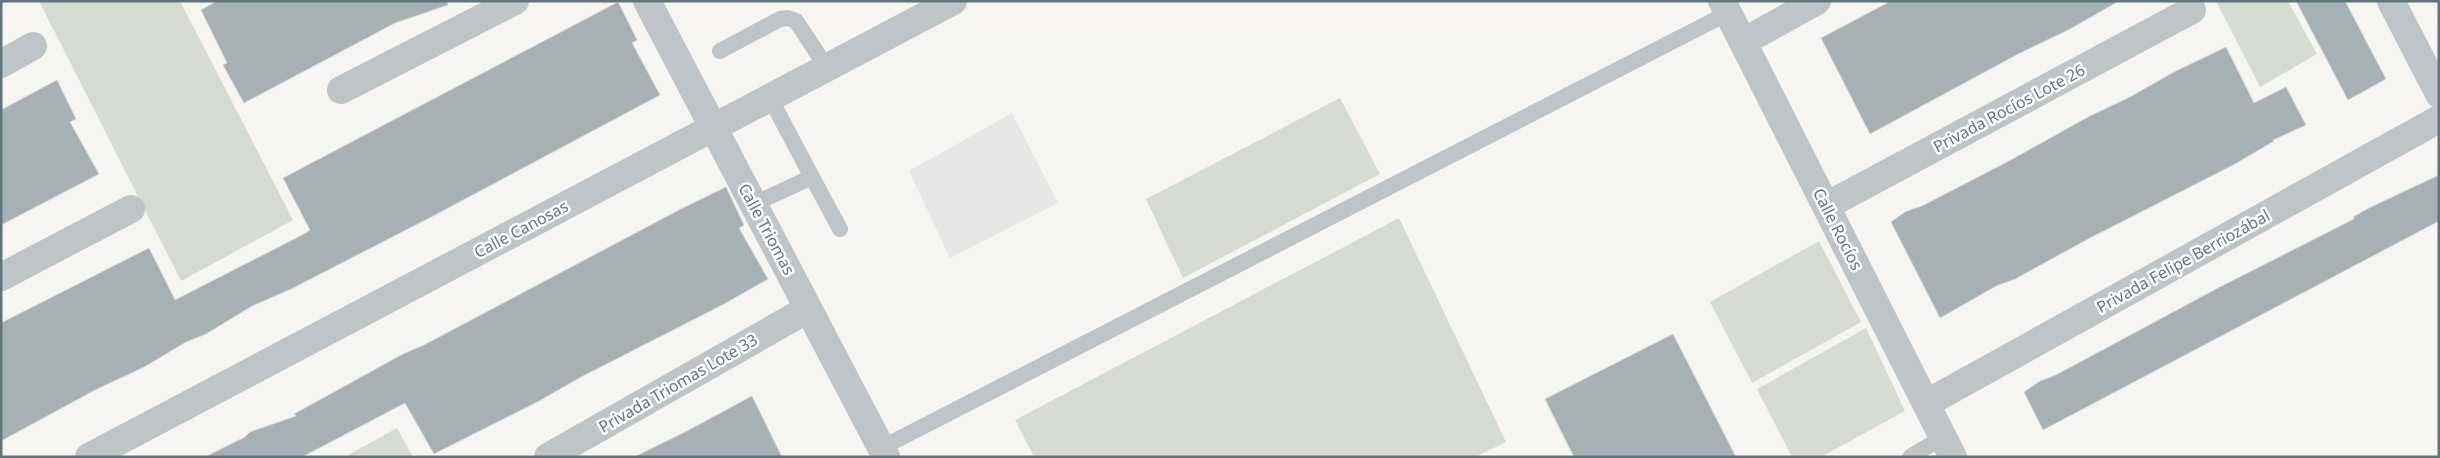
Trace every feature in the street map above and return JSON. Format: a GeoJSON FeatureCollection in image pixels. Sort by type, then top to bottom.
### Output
{"type":"FeatureCollection","features":[{"type":"Feature","properties":{"kind":"street"},"geometry":{"type":"LineString","coordinates":[[341,90],[515,1]]}},
{"type":"Feature","properties":{"kind":"street","name":"Calle Triomas"},"geometry":{"type":"LineString","coordinates":[[647,1],[884,452]]}},
{"type":"Feature","properties":{"kind":"street","name":"Calle Canosas"},"geometry":{"type":"LineString","coordinates":[[89,457],[954,1]]}},
{"type":"Feature","properties":{"kind":"street"},"geometry":{"type":"LineString","coordinates":[[1743,42],[1818,1]]}},
{"type":"Feature","properties":{"kind":"street"},"geometry":{"type":"LineString","coordinates":[[2390,1],[2439,94]]}},
{"type":"Feature","properties":{"kind":"street","name":"Calle Rocíos"},"geometry":{"type":"LineString","coordinates":[[1725,7],[1948,447]]}},
{"type":"Feature","properties":{"kind":"street","name":"Privada Rocíos Lote 26"},"geometry":{"type":"LineString","coordinates":[[1826,206],[2192,10]]}},
{"type":"Feature","properties":{"kind":"street"},"geometry":{"type":"LineString","coordinates":[[1,64],[33,46]]}},
{"type":"Feature","properties":{"kind":"street","name":"Privada Felipe Berriozábal"},"geometry":{"type":"LineString","coordinates":[[1927,403],[2439,119]]}},
{"type":"Feature","properties":{"kind":"street"},"geometry":{"type":"LineString","coordinates":[[1,277],[131,209]]}},
{"type":"Feature","properties":{"kind":"street","name":"Privada Triomas Lote 33"},"geometry":{"type":"LineString","coordinates":[[548,457],[808,309]]}},
{"type":"Feature","properties":{"kind":"lane"},"geometry":{"type":"LineString","coordinates":[[884,452],[1725,7]]}},
{"type":"Feature","properties":{"kind":"lane"},"geometry":{"type":"LineString","coordinates":[[720,50],[780,19],[788,18],[796,21],[827,68]]}},
{"type":"Feature","properties":{"kind":"lane"},"geometry":{"type":"LineString","coordinates":[[770,98],[840,229]]}},
{"type":"Feature","properties":{"kind":"lane"},"geometry":{"type":"LineString","coordinates":[[754,204],[812,177]]}},
{"type":"Feature","properties":{"kind":"lane"},"geometry":{"type":"LineString","coordinates":[[1910,457],[1948,447]]}},
{"type":"Feature","properties":{"kind":"shaded area"},"geometry":{"type":"Polygon","coordinates":[[[39,1],[180,1],[293,220],[181,281],[39,1]]]}},
{"type":"Feature","properties":{"kind":"shaded area"},"geometry":{"type":"Polygon","coordinates":[[[2216,1],[2288,1],[2317,54],[2260,87],[2216,1]]]}},
{"type":"Feature","properties":{"kind":"shaded area"},"geometry":{"type":"Polygon","coordinates":[[[1340,98],[1380,174],[1183,278],[1146,199],[1340,98]]]}},
{"type":"Feature","properties":{"kind":"shaded area"},"geometry":{"type":"Polygon","coordinates":[[[1012,113],[1058,203],[950,258],[909,171],[1012,113]]]}},
{"type":"Feature","properties":{"kind":"shaded area"},"geometry":{"type":"Polygon","coordinates":[[[1399,218],[1506,442],[1475,457],[1034,457],[1015,420],[1399,218]]]}},
{"type":"Feature","properties":{"kind":"shaded area"},"geometry":{"type":"Polygon","coordinates":[[[1819,241],[1861,322],[1752,383],[1710,302],[1819,241]]]}},
{"type":"Feature","properties":{"kind":"shaded area"},"geometry":{"type":"Polygon","coordinates":[[[1866,328],[1905,411],[1821,457],[1792,457],[1757,389],[1866,328]]]}},
{"type":"Feature","properties":{"kind":"shaded area"},"geometry":{"type":"Polygon","coordinates":[[[397,428],[413,457],[345,457],[397,428]]]}},
{"type":"Feature","properties":{"kind":"building"},"geometry":{"type":"Polygon","coordinates":[[[217,1],[447,1],[448,5],[395,23],[244,103],[223,65],[227,63],[201,10],[217,1]]]}},
{"type":"Feature","properties":{"kind":"building"},"geometry":{"type":"Polygon","coordinates":[[[1891,1],[2119,1],[2070,29],[2018,54],[1870,134],[1821,38],[1891,1]]]}},
{"type":"Feature","properties":{"kind":"building"},"geometry":{"type":"Polygon","coordinates":[[[2296,1],[2345,1],[2386,79],[2348,100],[2296,1]]]}},
{"type":"Feature","properties":{"kind":"building"},"geometry":{"type":"Polygon","coordinates":[[[618,2],[637,40],[632,43],[660,95],[435,215],[291,289],[252,306],[206,334],[186,342],[144,367],[95,390],[1,441],[1,323],[149,248],[175,300],[306,233],[310,230],[283,178],[618,2]]]}},
{"type":"Feature","properties":{"kind":"building"},"geometry":{"type":"Polygon","coordinates":[[[2226,47],[2254,103],[2286,87],[2306,125],[2273,140],[2235,164],[2088,239],[2015,279],[1996,286],[1940,318],[1891,222],[1905,212],[1924,205],[2174,72],[2226,47]]]}},
{"type":"Feature","properties":{"kind":"building"},"geometry":{"type":"Polygon","coordinates":[[[57,80],[76,119],[70,122],[99,174],[1,225],[1,110],[57,80]]]}},
{"type":"Feature","properties":{"kind":"building"},"geometry":{"type":"Polygon","coordinates":[[[2439,175],[2439,221],[2043,430],[2024,392],[2040,381],[2056,375],[2218,288],[2354,219],[2353,217],[2369,208],[2439,175]]]}},
{"type":"Feature","properties":{"kind":"building"},"geometry":{"type":"Polygon","coordinates":[[[726,187],[744,225],[739,228],[768,279],[539,401],[434,454],[405,403],[302,457],[205,457],[245,437],[250,432],[296,416],[294,414],[403,354],[424,345],[726,187]]]}},
{"type":"Feature","properties":{"kind":"building"},"geometry":{"type":"Polygon","coordinates":[[[1673,334],[1736,457],[1574,457],[1545,399],[1673,334]]]}},
{"type":"Feature","properties":{"kind":"building"},"geometry":{"type":"Polygon","coordinates":[[[752,396],[782,457],[634,457],[687,431],[752,396]]]}}]}
